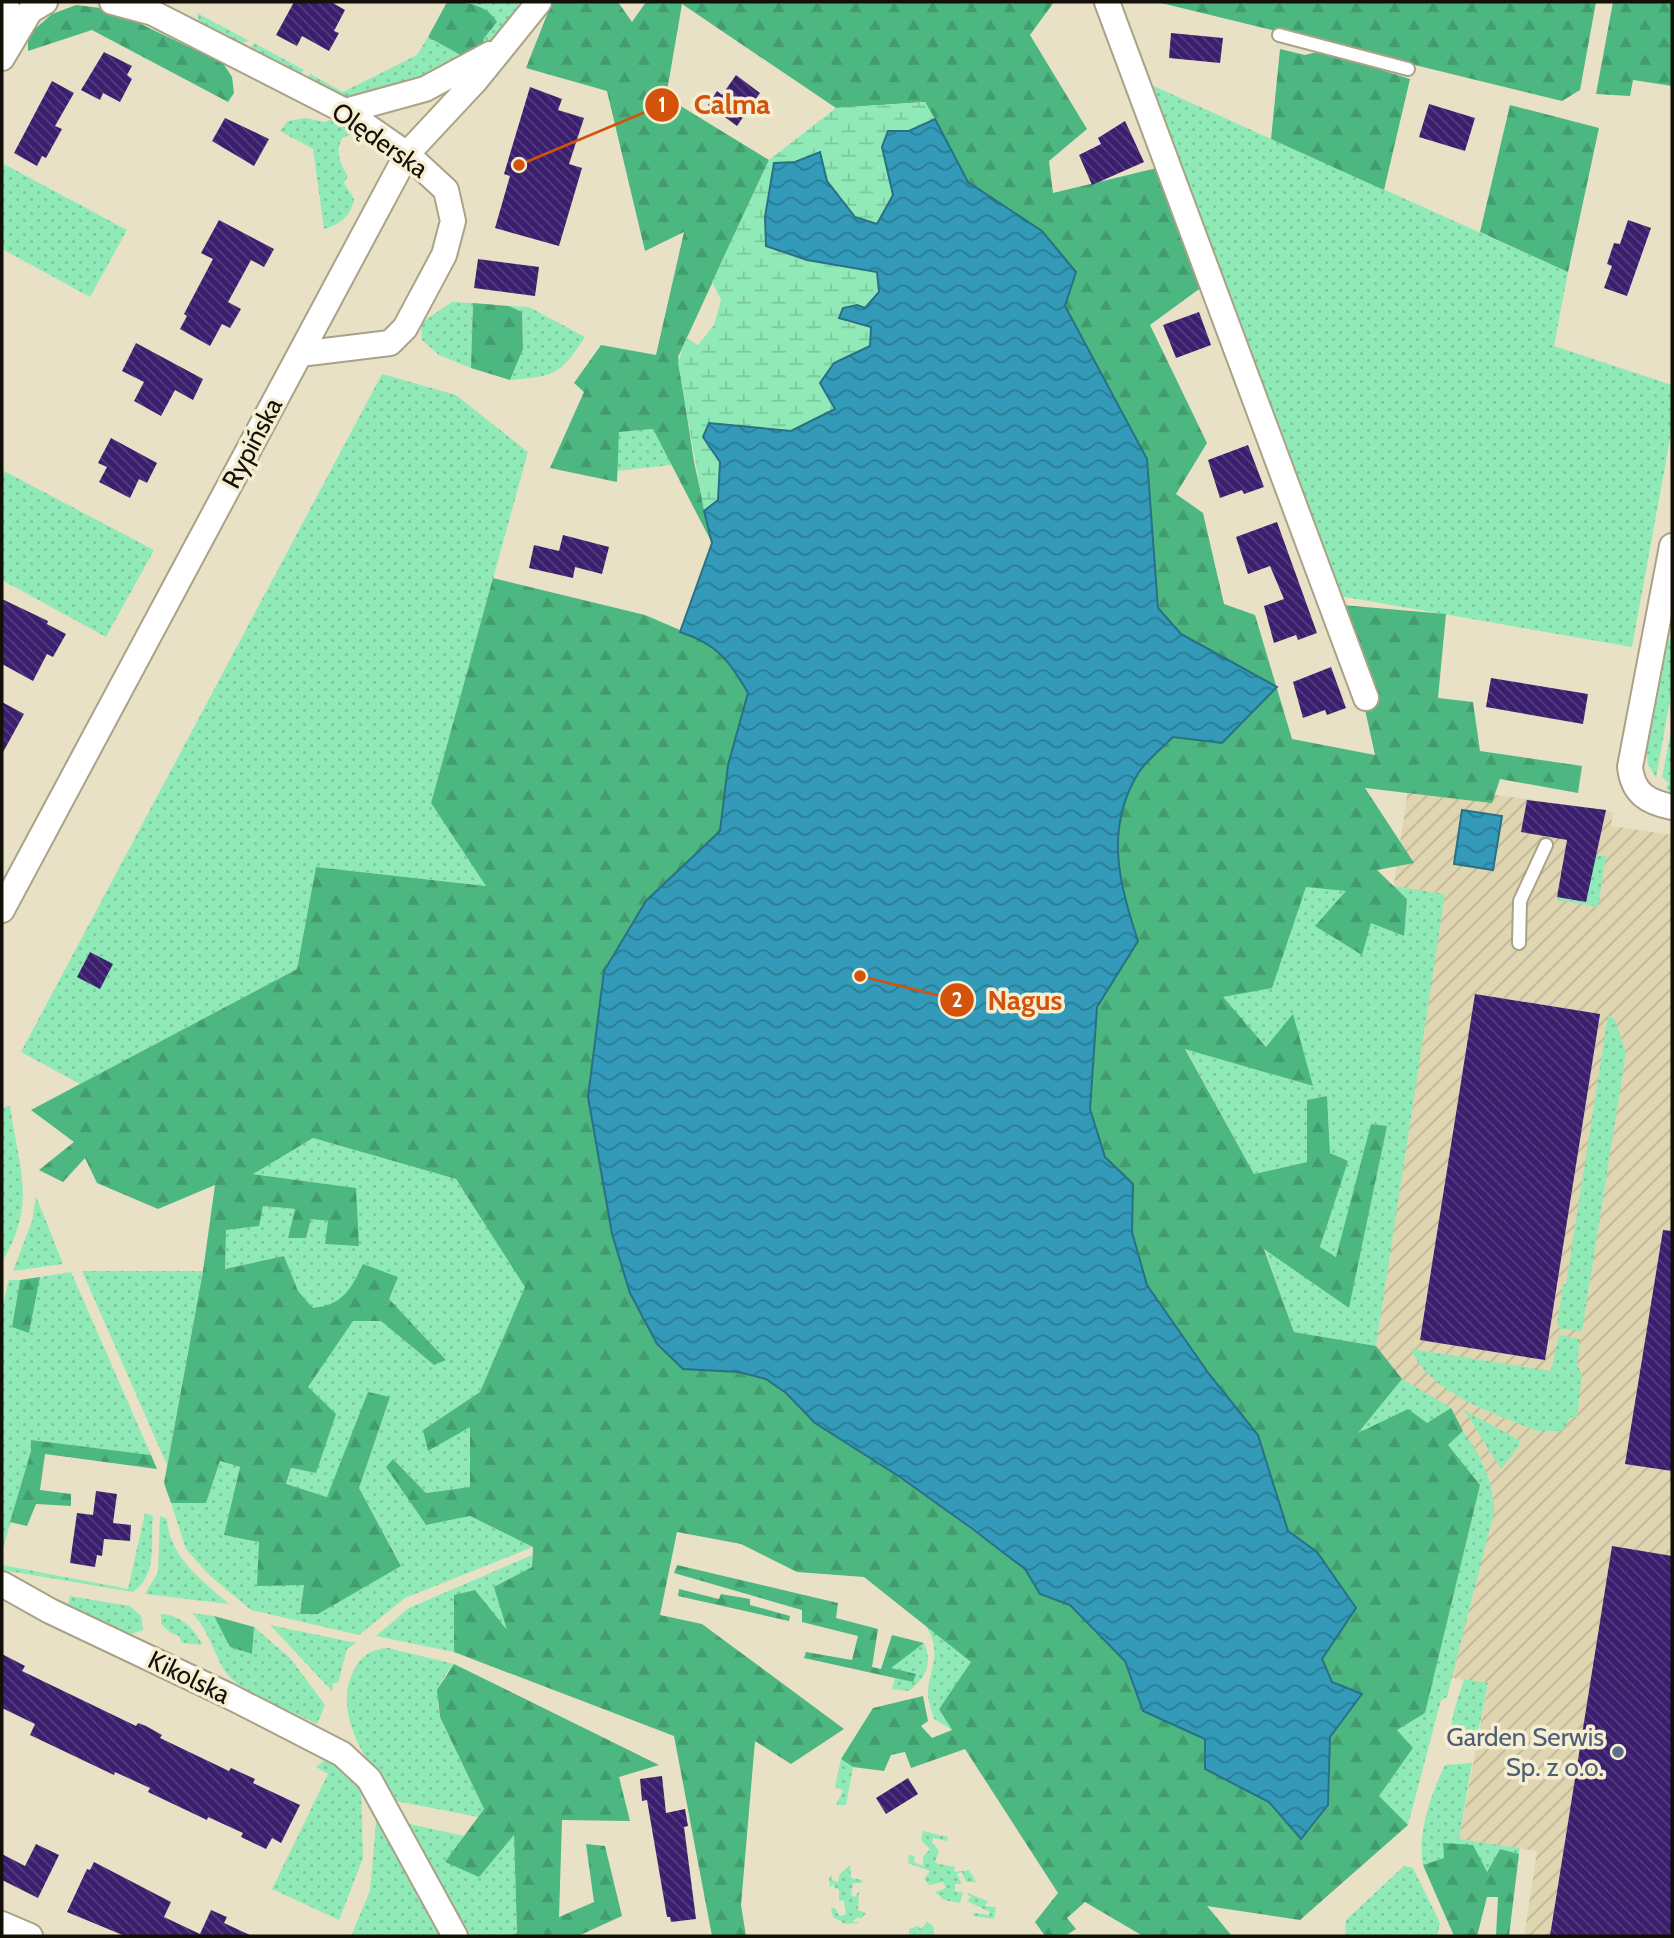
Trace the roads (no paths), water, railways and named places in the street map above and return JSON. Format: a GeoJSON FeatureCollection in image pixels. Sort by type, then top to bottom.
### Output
{"type":"FeatureCollection","features":[{"type":"Feature","properties":{"kind":"street"},"geometry":{"type":"LineString","coordinates":[[5,2],[16,33]]}},
{"type":"Feature","properties":{"kind":"street"},"geometry":{"type":"LineString","coordinates":[[2,58],[30,11],[45,2]]}},
{"type":"Feature","properties":{"kind":"street","name":"Olęderska"},"geometry":{"type":"LineString","coordinates":[[112,2],[153,13],[345,111],[407,154],[446,190],[453,222],[444,255],[405,328],[390,344],[300,354]]}},
{"type":"Feature","properties":{"kind":"street","name":"Rypińska"},"geometry":{"type":"LineString","coordinates":[[2,910],[407,154],[476,80],[539,2]]}},
{"type":"Feature","properties":{"kind":"street"},"geometry":{"type":"LineString","coordinates":[[1107,2],[1366,698]]}},
{"type":"Feature","properties":{"kind":"street"},"geometry":{"type":"LineString","coordinates":[[345,111],[425,89],[457,74],[504,46]]}},
{"type":"Feature","properties":{"kind":"street"},"geometry":{"type":"LineString","coordinates":[[1672,546],[1630,767],[1638,790],[1650,802],[1672,807]]}},
{"type":"Feature","properties":{"kind":"street","name":"Kikolska"},"geometry":{"type":"LineString","coordinates":[[2,1584],[50,1611],[342,1754],[369,1779],[455,1936]]}},
{"type":"Feature","properties":{"kind":"street"},"geometry":{"type":"LineString","coordinates":[[2,1924],[30,1936]]}},
{"type":"Feature","properties":{"kind":"lane"},"geometry":{"type":"LineString","coordinates":[[1279,35],[1408,69]]}},
{"type":"Feature","properties":{"kind":"lane"},"geometry":{"type":"LineString","coordinates":[[1519,943],[1520,901],[1546,845]]}},
{"type":"Feature","properties":{"kind":"water"},"geometry":{"type":"Polygon","coordinates":[[[935,119],[968,182],[1042,231],[1076,272],[1065,306],[1147,459],[1158,608],[1181,634],[1277,687],[1222,743],[1173,737],[1142,768],[1128,793],[1121,814],[1118,856],[1125,898],[1138,941],[1097,1007],[1090,1109],[1105,1157],[1133,1184],[1132,1232],[1147,1285],[1209,1374],[1258,1435],[1288,1531],[1317,1552],[1356,1608],[1322,1659],[1332,1682],[1362,1694],[1330,1737],[1328,1805],[1301,1839],[1269,1802],[1205,1769],[1205,1739],[1143,1711],[1125,1661],[1070,1605],[1040,1594],[1025,1569],[900,1477],[815,1423],[786,1393],[766,1379],[739,1372],[683,1369],[657,1344],[630,1293],[612,1234],[588,1097],[604,971],[646,901],[720,831],[728,765],[748,693],[735,671],[721,655],[704,642],[680,632],[712,543],[704,511],[718,500],[720,462],[703,437],[709,423],[791,431],[835,409],[820,383],[834,363],[870,346],[871,327],[839,318],[843,308],[857,305],[865,308],[879,292],[877,272],[807,260],[766,246],[765,217],[774,163],[795,162],[820,152],[827,181],[855,217],[877,224],[893,195],[882,147],[888,131],[909,131],[935,119]]]}},
{"type":"Feature","properties":{"kind":"water"},"geometry":{"type":"Polygon","coordinates":[[[1462,810],[1502,816],[1493,870],[1454,864],[1462,810]]]}},
{"type":"Feature","properties":{"kind":"place","name":"Calma"},"geometry":{"type":"Point","coordinates":[519,165]}},
{"type":"Feature","properties":{"kind":"place","name":"Nagus"},"geometry":{"type":"Point","coordinates":[860,976]}},
{"type":"Feature","properties":{"kind":"place","name":"Garden Serwis Sp. z o.o."},"geometry":{"type":"Point","coordinates":[1618,1752]}}]}
